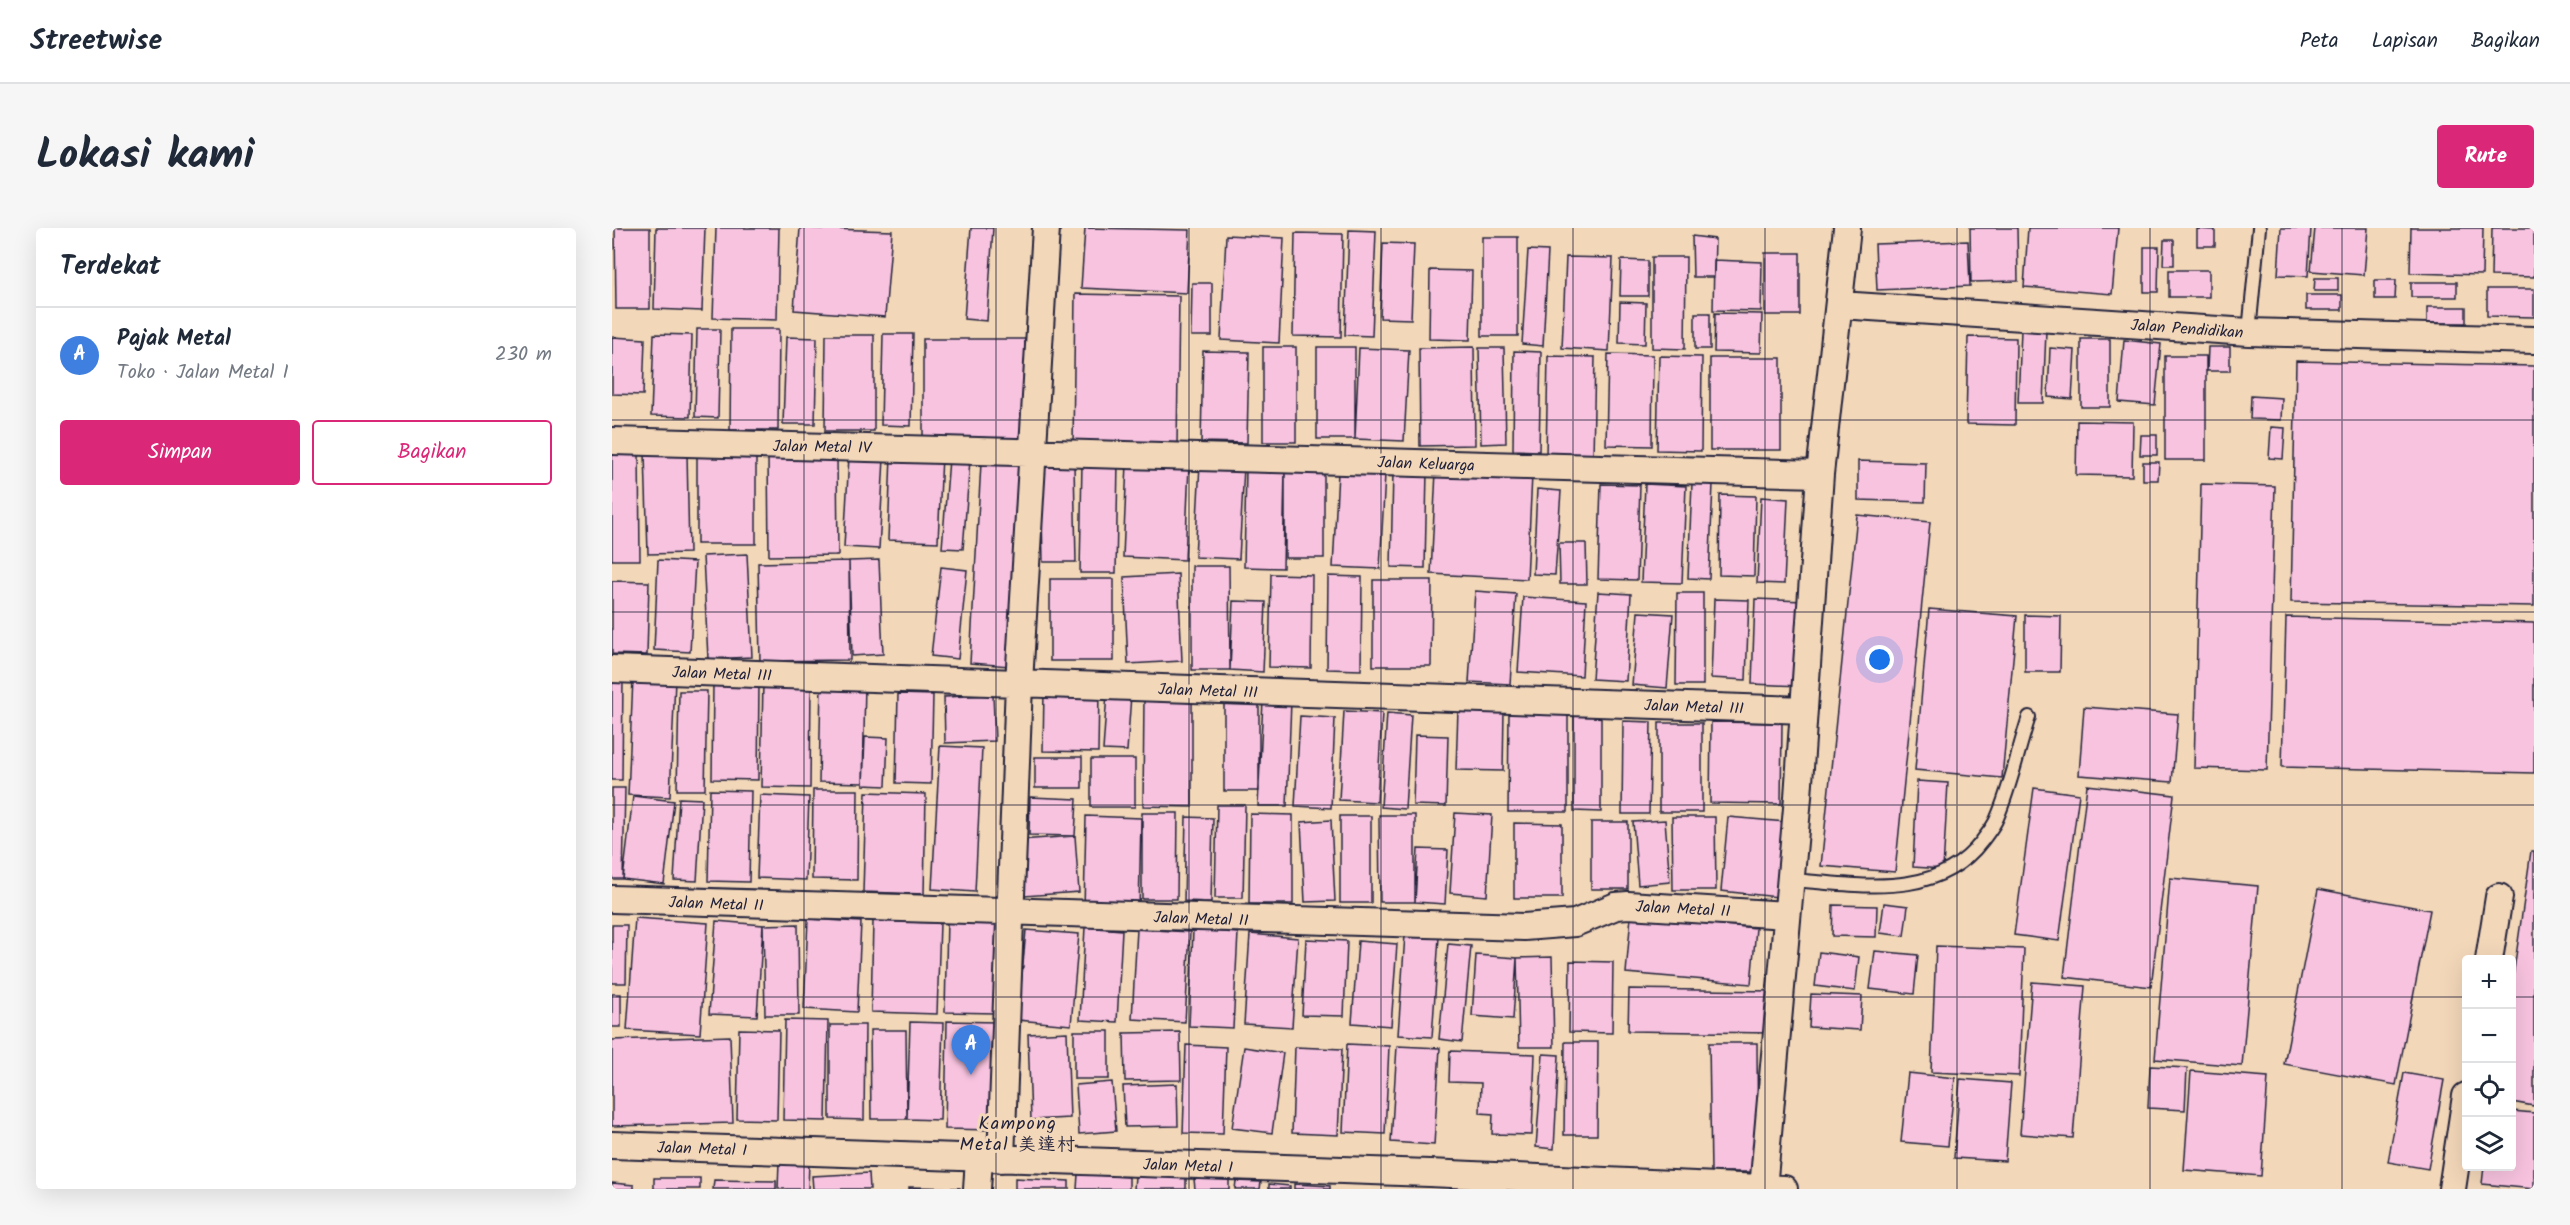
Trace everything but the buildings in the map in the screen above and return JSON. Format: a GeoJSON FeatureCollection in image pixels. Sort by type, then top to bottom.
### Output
{"type":"FeatureCollection","features":[{"type":"Feature","properties":{"kind":"street"},"geometry":{"type":"LineString","coordinates":[[977,1189],[990,1159],[1009,912],[1018,683],[1046,228]]}},
{"type":"Feature","properties":{"kind":"street"},"geometry":{"type":"LineString","coordinates":[[1770,1189],[1787,915],[1820,474],[1847,228]]}},
{"type":"Feature","properties":{"kind":"street","name":"Jalan Pendidikan"},"geometry":{"type":"LineString","coordinates":[[1840,304],[2249,332],[2534,340]]}},
{"type":"Feature","properties":{"kind":"street","name":"Jalan Metal IV"},"geometry":{"type":"LineString","coordinates":[[612,441],[1031,452]]}},
{"type":"Feature","properties":{"kind":"street","name":"Jalan Keluarga"},"geometry":{"type":"LineString","coordinates":[[1031,452],[1820,474]]}},
{"type":"Feature","properties":{"kind":"street","name":"Jalan Metal III"},"geometry":{"type":"LineString","coordinates":[[612,669],[1804,710]]}},
{"type":"Feature","properties":{"kind":"street"},"geometry":{"type":"LineString","coordinates":[[2489,955],[2499,897]]}},
{"type":"Feature","properties":{"kind":"street","name":"Jalan Metal II"},"geometry":{"type":"LineString","coordinates":[[612,899],[1524,927],[1575,923],[1616,906],[1628,905],[1787,915]]}},
{"type":"Feature","properties":{"kind":"street"},"geometry":{"type":"LineString","coordinates":[[2451,1189],[2463,1117]]}},
{"type":"Feature","properties":{"kind":"street","name":"Jalan Metal I"},"geometry":{"type":"LineString","coordinates":[[612,1145],[1429,1173],[1770,1189]]}},
{"type":"Feature","properties":{"kind":"lane"},"geometry":{"type":"LineString","coordinates":[[2249,332],[2259,228]]}},
{"type":"Feature","properties":{"kind":"lane"},"geometry":{"type":"LineString","coordinates":[[1790,880],[1886,886],[1918,883],[1947,872],[1972,853],[1997,820],[2029,717]]}},
{"type":"Feature","properties":{"kind":"place","name":"Pajak Metal"},"geometry":{"type":"Point","coordinates":[971,1075]}},
{"type":"Feature","properties":{"kind":"district","name":"Kampong Metal 美達村"},"geometry":{"type":"Point","coordinates":[1018,1133]}}]}
